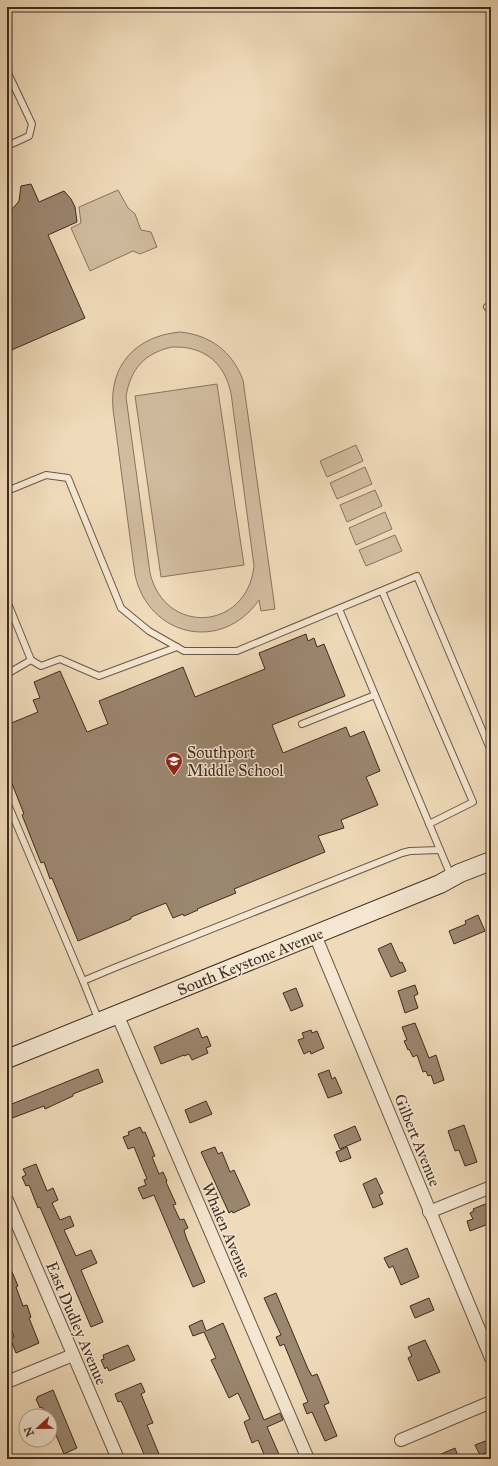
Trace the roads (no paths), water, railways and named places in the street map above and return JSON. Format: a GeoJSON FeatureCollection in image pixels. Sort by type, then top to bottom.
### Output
{"type":"FeatureCollection","features":[{"type":"Feature","properties":{"kind":"main road","name":"South Keystone Avenue"},"geometry":{"type":"LineString","coordinates":[[7,1059],[440,884],[491,861]]}},
{"type":"Feature","properties":{"kind":"street","name":"Gilbert Avenue"},"geometry":{"type":"LineString","coordinates":[[315,935],[491,1358]]}},
{"type":"Feature","properties":{"kind":"street","name":"Whalen Avenue"},"geometry":{"type":"LineString","coordinates":[[117,1014],[308,1459]]}},
{"type":"Feature","properties":{"kind":"street"},"geometry":{"type":"LineString","coordinates":[[429,1212],[491,1187]]}},
{"type":"Feature","properties":{"kind":"street","name":"East Dudley Avenue"},"geometry":{"type":"LineString","coordinates":[[7,1200],[118,1459]]}},
{"type":"Feature","properties":{"kind":"street"},"geometry":{"type":"LineString","coordinates":[[7,1382],[73,1355]]}},
{"type":"Feature","properties":{"kind":"street"},"geometry":{"type":"LineString","coordinates":[[401,1440],[491,1402]]}},
{"type":"Feature","properties":{"kind":"lane"},"geometry":{"type":"LineString","coordinates":[[7,71],[32,124],[29,136],[7,146]]}},
{"type":"Feature","properties":{"kind":"lane"},"geometry":{"type":"LineString","coordinates":[[7,184],[7,195]]}},
{"type":"Feature","properties":{"kind":"lane"},"geometry":{"type":"LineString","coordinates":[[7,491],[46,475],[68,478],[121,608],[150,631],[184,651],[237,652],[417,576],[491,751]]}},
{"type":"Feature","properties":{"kind":"lane"},"geometry":{"type":"LineString","coordinates":[[382,591],[473,802],[429,824]]}},
{"type":"Feature","properties":{"kind":"lane"},"geometry":{"type":"LineString","coordinates":[[7,600],[31,660],[41,666],[60,659],[99,676],[177,646]]}},
{"type":"Feature","properties":{"kind":"lane"},"geometry":{"type":"LineString","coordinates":[[339,609],[452,878]]}},
{"type":"Feature","properties":{"kind":"lane"},"geometry":{"type":"LineString","coordinates":[[7,674],[31,660]]}},
{"type":"Feature","properties":{"kind":"lane"},"geometry":{"type":"LineString","coordinates":[[302,724],[375,696]]}},
{"type":"Feature","properties":{"kind":"lane"},"geometry":{"type":"LineString","coordinates":[[7,802],[99,1022]]}},
{"type":"Feature","properties":{"kind":"lane"},"geometry":{"type":"LineString","coordinates":[[83,981],[402,853],[410,851],[440,850]]}},
{"type":"Feature","properties":{"kind":"place","name":"Southport Middle School"},"geometry":{"type":"Point","coordinates":[174,776]}}]}
